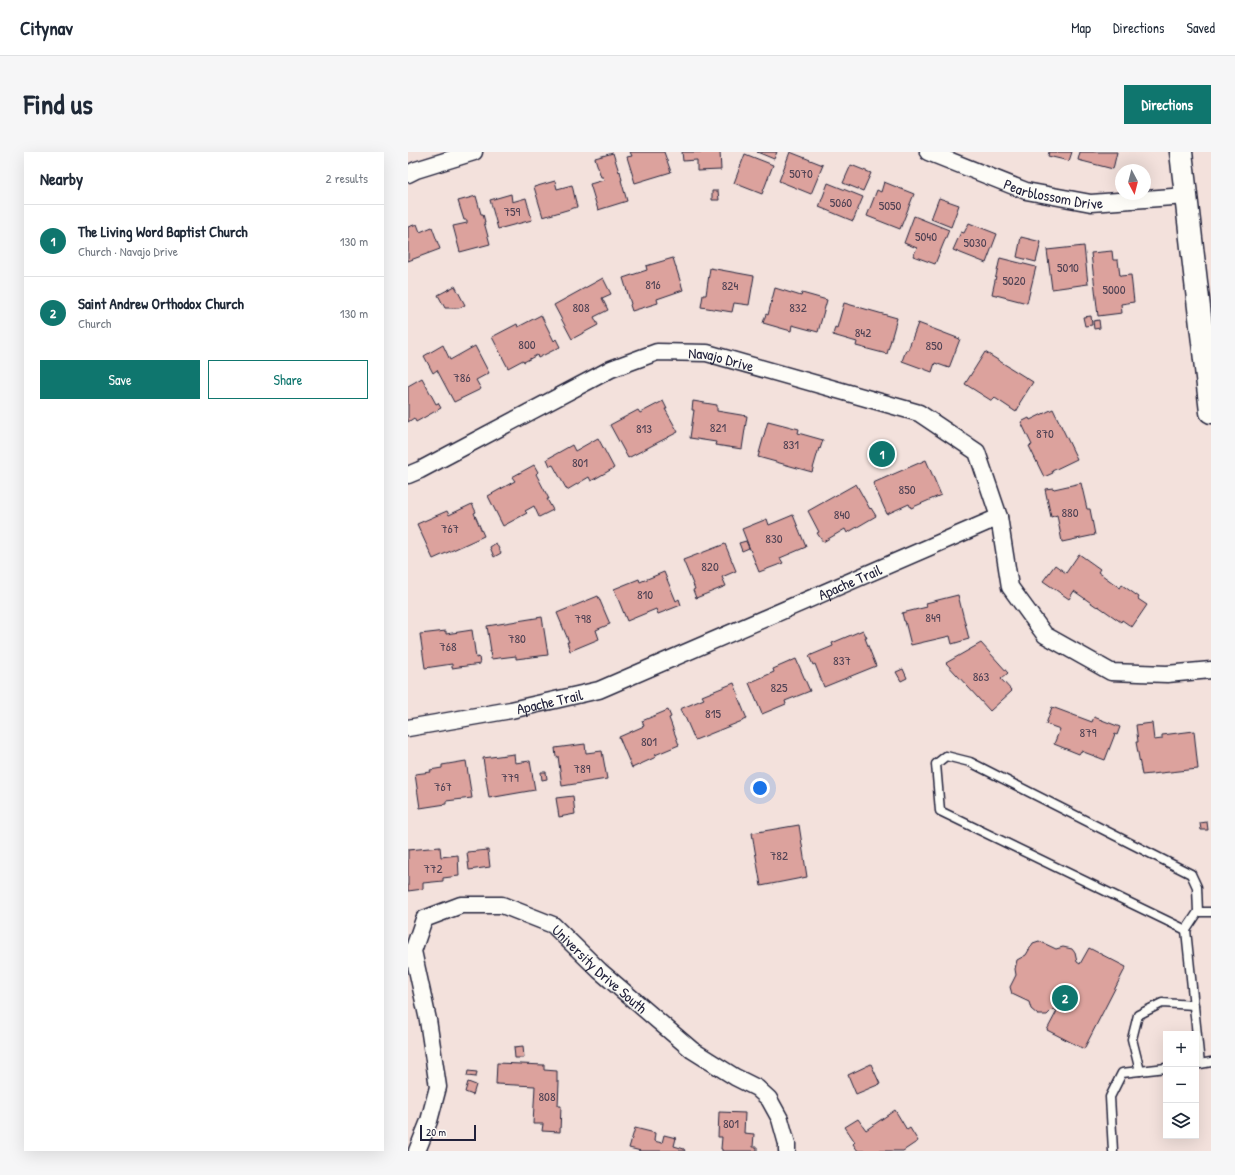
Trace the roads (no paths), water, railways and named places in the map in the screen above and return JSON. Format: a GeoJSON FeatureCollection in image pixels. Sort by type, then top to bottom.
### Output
{"type":"FeatureCollection","features":[{"type":"Feature","properties":{"kind":"main road"},"geometry":{"type":"LineString","coordinates":[[1182,152],[1211,412]]}},
{"type":"Feature","properties":{"kind":"street"},"geometry":{"type":"LineString","coordinates":[[408,174],[416,170],[474,152]]}},
{"type":"Feature","properties":{"kind":"street","name":"Pearblossom Drive"},"geometry":{"type":"LineString","coordinates":[[938,154],[1026,191],[1091,203],[1186,196]]}},
{"type":"Feature","properties":{"kind":"street","name":"Navajo Drive"},"geometry":{"type":"LineString","coordinates":[[408,475],[611,368],[657,352],[707,353],[919,413],[977,452],[999,517]]}},
{"type":"Feature","properties":{"kind":"street"},"geometry":{"type":"LineString","coordinates":[[999,517],[1010,587],[1045,635],[1111,672],[1167,674],[1211,670]]}},
{"type":"Feature","properties":{"kind":"street","name":"Apache Trail"},"geometry":{"type":"LineString","coordinates":[[408,728],[511,710],[600,690],[999,517]]}},
{"type":"Feature","properties":{"kind":"street","name":"University Drive South"},"geometry":{"type":"LineString","coordinates":[[417,1151],[429,1121],[438,1087],[428,1020],[413,950],[424,919],[461,905],[502,905],[553,925],[600,971],[692,1050],[757,1088],[769,1099],[780,1119],[787,1144],[787,1151]]}},
{"type":"Feature","properties":{"kind":"lane"},"geometry":{"type":"LineString","coordinates":[[1186,930],[940,810],[936,764],[946,756],[970,762],[1191,874],[1197,887],[1198,912],[1186,930],[1196,1031]]}},
{"type":"Feature","properties":{"kind":"lane"},"geometry":{"type":"LineString","coordinates":[[1198,912],[1211,912]]}},
{"type":"Feature","properties":{"kind":"lane"},"geometry":{"type":"LineString","coordinates":[[1140,1071],[1132,1039],[1138,1015],[1162,1004],[1194,1005]]}},
{"type":"Feature","properties":{"kind":"lane"},"geometry":{"type":"LineString","coordinates":[[1199,1064],[1211,1062]]}},
{"type":"Feature","properties":{"kind":"lane"},"geometry":{"type":"LineString","coordinates":[[1114,1151],[1110,1097],[1122,1073],[1163,1068]]}},
{"type":"Feature","properties":{"kind":"place","name":"The Living Word Baptist Church"},"geometry":{"type":"Point","coordinates":[882,454]}},
{"type":"Feature","properties":{"kind":"place","name":"Saint Andrew Orthodox Church"},"geometry":{"type":"Point","coordinates":[1065,998]}}]}
